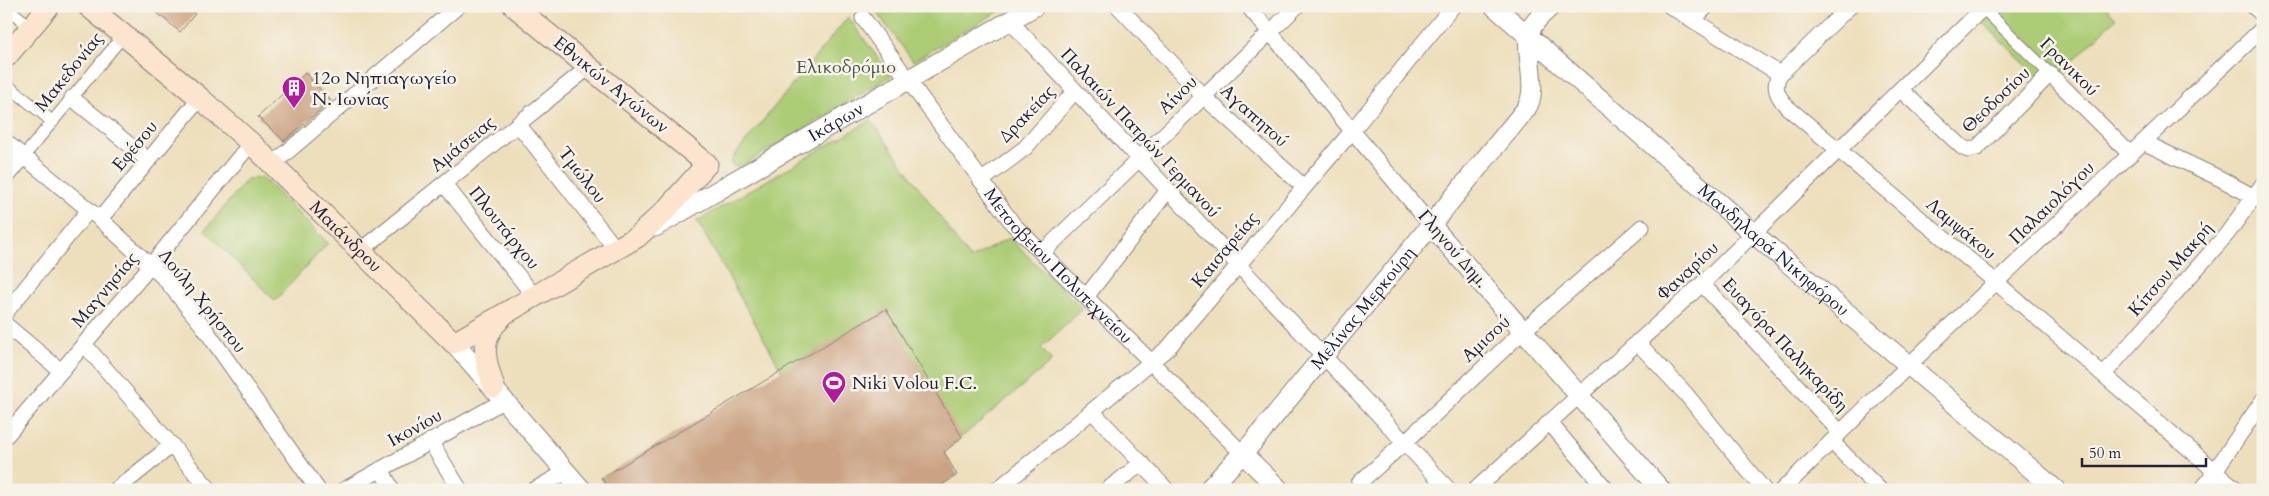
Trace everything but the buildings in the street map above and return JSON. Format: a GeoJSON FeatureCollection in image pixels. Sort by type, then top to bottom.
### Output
{"type":"FeatureCollection","features":[{"type":"Feature","properties":{"kind":"main road"},"geometry":{"type":"LineString","coordinates":[[6,57],[49,6]]}},
{"type":"Feature","properties":{"kind":"main road","name":"Μαιάνδρου"},"geometry":{"type":"LineString","coordinates":[[88,6],[200,98],[273,164],[454,343]]}},
{"type":"Feature","properties":{"kind":"main road","name":"Εθνικών Αγώνων"},"geometry":{"type":"LineString","coordinates":[[514,6],[707,164]]}},
{"type":"Feature","properties":{"kind":"main road","name":"Ικάρων"},"geometry":{"type":"LineString","coordinates":[[454,343],[637,237],[666,210],[707,164]]}},
{"type":"Feature","properties":{"kind":"main road"},"geometry":{"type":"LineString","coordinates":[[499,393],[485,355],[486,341],[492,326],[507,313]]}},
{"type":"Feature","properties":{"kind":"street"},"geometry":{"type":"LineString","coordinates":[[273,164],[458,6]]}},
{"type":"Feature","properties":{"kind":"street","name":"Ικάρων"},"geometry":{"type":"LineString","coordinates":[[637,237],[1035,6]]}},
{"type":"Feature","properties":{"kind":"street","name":"Αγαπητού"},"geometry":{"type":"LineString","coordinates":[[1118,6],[1204,96],[1304,187]]}},
{"type":"Feature","properties":{"kind":"street","name":"Γληνού Δημ."},"geometry":{"type":"LineString","coordinates":[[1248,6],[1431,225],[1661,490]]}},
{"type":"Feature","properties":{"kind":"street","name":"Αίνου"},"geometry":{"type":"LineString","coordinates":[[1042,253],[1297,6]]}},
{"type":"Feature","properties":{"kind":"street","name":"Καισαρείας"},"geometry":{"type":"LineString","coordinates":[[998,490],[1168,347],[1352,131],[1453,6]]}},
{"type":"Feature","properties":{"kind":"street","name":"Μανδηλαρά Νικηφόρου"},"geometry":{"type":"LineString","coordinates":[[1494,6],[1754,234],[2056,490]]}},
{"type":"Feature","properties":{"kind":"street"},"geometry":{"type":"LineString","coordinates":[[1530,39],[1533,25],[1551,6]]}},
{"type":"Feature","properties":{"kind":"street"},"geometry":{"type":"LineString","coordinates":[[1670,6],[1780,74],[1850,6]]}},
{"type":"Feature","properties":{"kind":"street"},"geometry":{"type":"LineString","coordinates":[[1692,20],[1707,6]]}},
{"type":"Feature","properties":{"kind":"street"},"geometry":{"type":"LineString","coordinates":[[2253,6],[2263,15]]}},
{"type":"Feature","properties":{"kind":"street"},"geometry":{"type":"LineString","coordinates":[[6,7],[31,27]]}},
{"type":"Feature","properties":{"kind":"street","name":"Γρανικού"},"geometry":{"type":"LineString","coordinates":[[1982,7],[2130,154]]}},
{"type":"Feature","properties":{"kind":"street","name":"Φαναρίου"},"geometry":{"type":"LineString","coordinates":[[1475,490],[1702,284],[1901,90],[1982,7]]}},
{"type":"Feature","properties":{"kind":"street","name":"Μετσοβείου Πολυτεχνείου"},"geometry":{"type":"LineString","coordinates":[[863,18],[1013,224],[1280,490]]}},
{"type":"Feature","properties":{"kind":"street","name":"Παλαιών Πατρών Γερμανού"},"geometry":{"type":"LineString","coordinates":[[1010,21],[1449,490]]}},
{"type":"Feature","properties":{"kind":"street","name":"Παλαιολόγου"},"geometry":{"type":"LineString","coordinates":[[1782,490],[1909,365],[2263,28]]}},
{"type":"Feature","properties":{"kind":"street","name":"Μακεδονίας"},"geometry":{"type":"LineString","coordinates":[[6,178],[123,36]]}},
{"type":"Feature","properties":{"kind":"street","name":"Μελίνας Μερκούρη"},"geometry":{"type":"LineString","coordinates":[[1208,490],[1242,453],[1530,104],[1530,39]]}},
{"type":"Feature","properties":{"kind":"street","name":"Αμάσειας"},"geometry":{"type":"LineString","coordinates":[[361,250],[589,67]]}},
{"type":"Feature","properties":{"kind":"street","name":"Λαμψάκου"},"geometry":{"type":"LineString","coordinates":[[1780,74],[1775,83],[1780,100],[1838,152],[1997,283],[2237,490]]}},
{"type":"Feature","properties":{"kind":"street","name":"Θεοδοσίου"},"geometry":{"type":"LineString","coordinates":[[1901,90],[1962,147],[1968,150],[1977,148],[2052,77]]}},
{"type":"Feature","properties":{"kind":"street"},"geometry":{"type":"LineString","coordinates":[[6,84],[53,122]]}},
{"type":"Feature","properties":{"kind":"street","name":"Δρακείας"},"geometry":{"type":"LineString","coordinates":[[981,181],[1025,148],[1075,91]]}},
{"type":"Feature","properties":{"kind":"street"},"geometry":{"type":"LineString","coordinates":[[72,98],[148,160]]}},
{"type":"Feature","properties":{"kind":"street","name":"Εφέσου"},"geometry":{"type":"LineString","coordinates":[[6,312],[94,214],[148,160],[200,98]]}},
{"type":"Feature","properties":{"kind":"street","name":"Τμώλου"},"geometry":{"type":"LineString","coordinates":[[518,124],[616,249]]}},
{"type":"Feature","properties":{"kind":"street","name":"Λούλη Χρήστου"},"geometry":{"type":"LineString","coordinates":[[6,142],[152,264],[203,326],[318,490]]}},
{"type":"Feature","properties":{"kind":"street"},"geometry":{"type":"LineString","coordinates":[[2143,142],[2221,179],[2260,194]]}},
{"type":"Feature","properties":{"kind":"street","name":"Μαγνησίας"},"geometry":{"type":"LineString","coordinates":[[6,436],[152,264],[250,143]]}},
{"type":"Feature","properties":{"kind":"street","name":"Πλουτάρχου"},"geometry":{"type":"LineString","coordinates":[[444,184],[534,297]]}},
{"type":"Feature","properties":{"kind":"street"},"geometry":{"type":"LineString","coordinates":[[1086,296],[1168,190]]}},
{"type":"Feature","properties":{"kind":"street","name":"Κίτσου Μακρή"},"geometry":{"type":"LineString","coordinates":[[2104,374],[2260,194]]}},
{"type":"Feature","properties":{"kind":"street","name":"Αμισού"},"geometry":{"type":"LineString","coordinates":[[1359,483],[1523,331],[1642,226]]}},
{"type":"Feature","properties":{"kind":"street","name":"Ευαγόρα Παληκαρίδη"},"geometry":{"type":"LineString","coordinates":[[1702,284],[1880,490]]}},
{"type":"Feature","properties":{"kind":"street"},"geometry":{"type":"LineString","coordinates":[[6,325],[61,371]]}},
{"type":"Feature","properties":{"kind":"street"},"geometry":{"type":"LineString","coordinates":[[1637,342],[1685,393],[1764,490]]}},
{"type":"Feature","properties":{"kind":"street","name":"Μαιάνδρου"},"geometry":{"type":"LineString","coordinates":[[454,343],[582,490]]}},
{"type":"Feature","properties":{"kind":"street"},"geometry":{"type":"LineString","coordinates":[[84,344],[210,490]]}},
{"type":"Feature","properties":{"kind":"street","name":"Ικονίου"},"geometry":{"type":"LineString","coordinates":[[344,490],[430,441],[499,393]]}},
{"type":"Feature","properties":{"kind":"street"},"geometry":{"type":"LineString","coordinates":[[2202,490],[2263,400]]}},
{"type":"Feature","properties":{"kind":"street"},"geometry":{"type":"LineString","coordinates":[[1092,411],[1167,490]]}},
{"type":"Feature","properties":{"kind":"street"},"geometry":{"type":"LineString","coordinates":[[1549,422],[1607,490]]}},
{"type":"Feature","properties":{"kind":"street"},"geometry":{"type":"LineString","coordinates":[[430,441],[460,490]]}},
{"type":"Feature","properties":{"kind":"street"},"geometry":{"type":"LineString","coordinates":[[116,490],[172,445]]}},
{"type":"Feature","properties":{"kind":"street"},"geometry":{"type":"LineString","coordinates":[[1107,490],[1142,463]]}},
{"type":"Feature","properties":{"kind":"street"},"geometry":{"type":"LineString","coordinates":[[380,470],[392,490]]}},
{"type":"Feature","properties":{"kind":"street"},"geometry":{"type":"LineString","coordinates":[[534,490],[566,472]]}},
{"type":"Feature","properties":{"kind":"green space"},"geometry":{"type":"Polygon","coordinates":[[[872,6],[1008,6],[913,61],[872,6]]]}},
{"type":"Feature","properties":{"kind":"green space"},"geometry":{"type":"Polygon","coordinates":[[[1966,6],[2105,6],[2116,18],[2048,87],[1966,6]]]}},
{"type":"Feature","properties":{"kind":"green space","name":"Ελικοδρόμιο"},"geometry":{"type":"Polygon","coordinates":[[[848,17],[891,76],[742,166],[733,166],[731,162],[734,156],[848,17]]]}},
{"type":"Feature","properties":{"kind":"green space"},"geometry":{"type":"Polygon","coordinates":[[[871,120],[970,259],[1009,238],[1083,309],[1041,348],[1052,361],[944,452],[957,475],[934,490],[611,490],[601,478],[782,371],[697,221],[871,120]]]}},
{"type":"Feature","properties":{"kind":"green space"},"geometry":{"type":"Polygon","coordinates":[[[262,177],[328,243],[275,301],[205,230],[247,179],[262,177]]]}},
{"type":"Feature","properties":{"kind":"place","name":"12ο Νηπιαγωγείο Ν. Ιωνίας"},"geometry":{"type":"Point","coordinates":[294,109]}},
{"type":"Feature","properties":{"kind":"place","name":"Niki Volou F.C."},"geometry":{"type":"Point","coordinates":[834,404]}}]}
